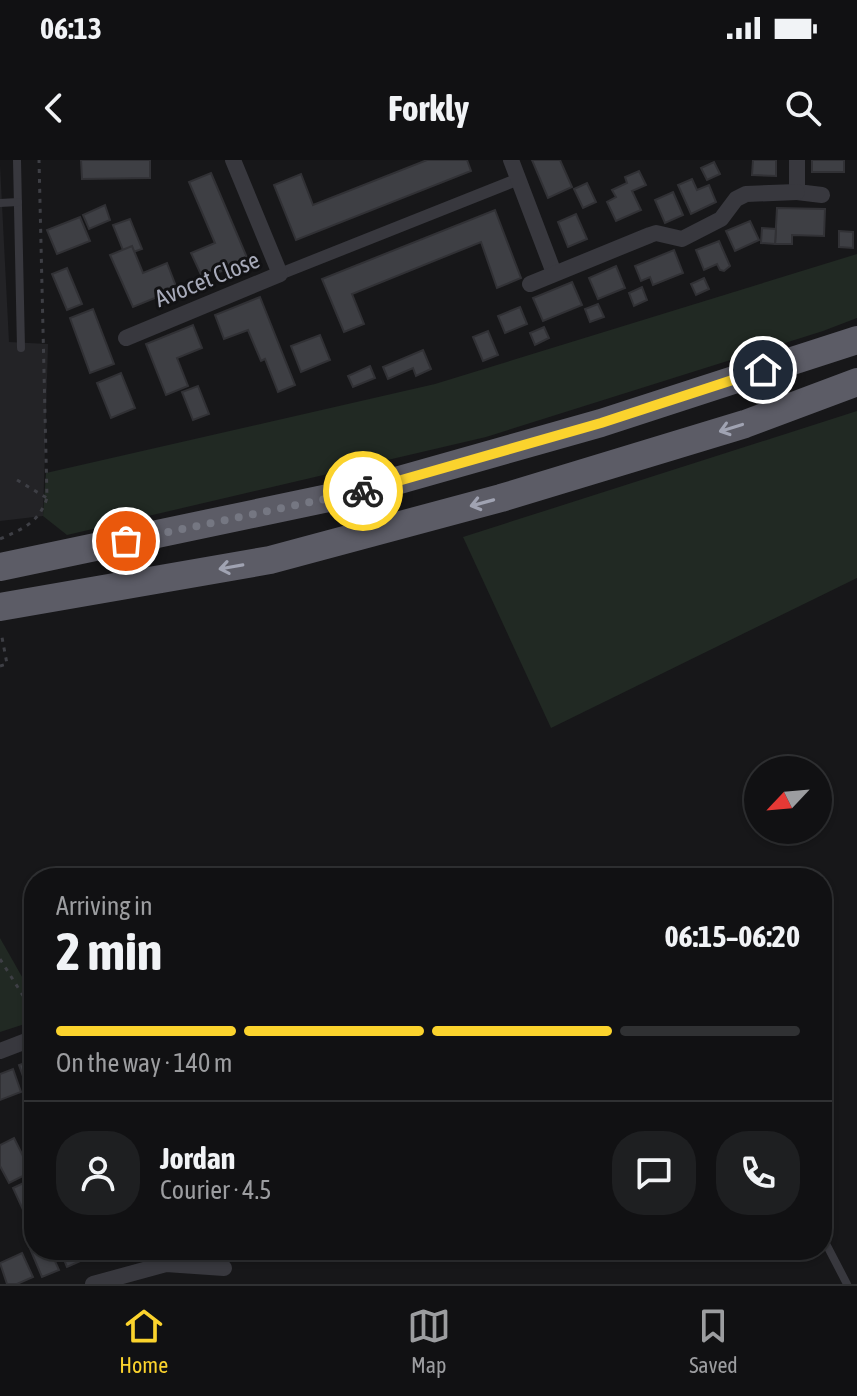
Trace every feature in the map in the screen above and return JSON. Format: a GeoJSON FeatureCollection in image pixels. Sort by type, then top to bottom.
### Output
{"type":"FeatureCollection","features":[{"type":"Feature","properties":{"kind":"highway"},"geometry":{"type":"LineString","coordinates":[[2,557],[357,492],[601,423],[857,340]]}},
{"type":"Feature","properties":{"kind":"highway"},"geometry":{"type":"LineString","coordinates":[[5,615],[270,560],[501,498],[745,424],[857,382]]}},
{"type":"Feature","properties":{"kind":"street","name":"Avocet Close"},"geometry":{"type":"LineString","coordinates":[[126,338],[280,274],[233,160]]}},
{"type":"Feature","properties":{"kind":"street"},"geometry":{"type":"LineString","coordinates":[[511,160],[554,273]]}},
{"type":"Feature","properties":{"kind":"street"},"geometry":{"type":"LineString","coordinates":[[797,160],[797,192]]}},
{"type":"Feature","properties":{"kind":"street"},"geometry":{"type":"LineString","coordinates":[[280,274],[519,179]]}},
{"type":"Feature","properties":{"kind":"street"},"geometry":{"type":"LineString","coordinates":[[530,284],[656,233],[682,239],[721,219],[736,199],[746,194],[797,192],[822,195]]}},
{"type":"Feature","properties":{"kind":"street"},"geometry":{"type":"LineString","coordinates":[[0,1051],[24,1042]]}},
{"type":"Feature","properties":{"kind":"street"},"geometry":{"type":"LineString","coordinates":[[93,1284],[172,1260]]}},
{"type":"Feature","properties":{"kind":"street"},"geometry":{"type":"LineString","coordinates":[[189,1260],[224,1268]]}},
{"type":"Feature","properties":{"kind":"lane"},"geometry":{"type":"LineString","coordinates":[[17,160],[21,348]]}},
{"type":"Feature","properties":{"kind":"lane"},"geometry":{"type":"LineString","coordinates":[[0,203],[18,202]]}},
{"type":"Feature","properties":{"kind":"lane"},"geometry":{"type":"LineString","coordinates":[[832,1255],[847,1284]]}},
{"type":"Feature","properties":{"kind":"path"},"geometry":{"type":"LineString","coordinates":[[2,557],[42,512],[47,498],[39,160]]}},
{"type":"Feature","properties":{"kind":"path"},"geometry":{"type":"LineString","coordinates":[[17,480],[47,498]]}},
{"type":"Feature","properties":{"kind":"path"},"geometry":{"type":"LineString","coordinates":[[0,666],[7,664],[5,615]]}},
{"type":"Feature","properties":{"kind":"path"},"geometry":{"type":"LineString","coordinates":[[0,959],[24,997]]}},
{"type":"Feature","properties":{"kind":"shaded area"},"geometry":{"type":"Polygon","coordinates":[[[0,165],[9,342],[48,344],[43,516],[0,521],[0,165]]]}},
{"type":"Feature","properties":{"kind":"shaded area"},"geometry":{"type":"Polygon","coordinates":[[[857,254],[857,318],[823,331],[486,437],[67,535],[43,516],[46,473],[435,384],[857,254]]]}},
{"type":"Feature","properties":{"kind":"shaded area"},"geometry":{"type":"Polygon","coordinates":[[[857,411],[857,578],[551,728],[463,537],[857,411]]]}},
{"type":"Feature","properties":{"kind":"shaded area"},"geometry":{"type":"Polygon","coordinates":[[[0,938],[24,980],[24,1024],[0,1032],[0,938]]]}},
{"type":"Feature","properties":{"kind":"building"},"geometry":{"type":"Polygon","coordinates":[[[81,160],[150,160],[150,178],[82,179],[81,160]]]}},
{"type":"Feature","properties":{"kind":"building"},"geometry":{"type":"Polygon","coordinates":[[[427,160],[467,160],[471,171],[296,240],[274,185],[301,174],[313,205],[427,160]]]}},
{"type":"Feature","properties":{"kind":"building"},"geometry":{"type":"Polygon","coordinates":[[[532,160],[560,160],[572,187],[548,198],[532,160]]]}},
{"type":"Feature","properties":{"kind":"building"},"geometry":{"type":"Polygon","coordinates":[[[753,160],[776,160],[776,176],[752,175],[753,160]]]}},
{"type":"Feature","properties":{"kind":"building"},"geometry":{"type":"Polygon","coordinates":[[[812,160],[844,160],[844,172],[812,172],[812,160]]]}},
{"type":"Feature","properties":{"kind":"building"},"geometry":{"type":"Polygon","coordinates":[[[714,162],[720,174],[707,180],[701,168],[714,162]]]}},
{"type":"Feature","properties":{"kind":"building"},"geometry":{"type":"Polygon","coordinates":[[[639,171],[646,185],[632,191],[641,210],[616,221],[607,202],[616,197],[612,190],[627,183],[625,177],[639,171]]]}},
{"type":"Feature","properties":{"kind":"building"},"geometry":{"type":"Polygon","coordinates":[[[211,173],[248,260],[203,279],[191,253],[215,243],[189,182],[211,173]]]}},
{"type":"Feature","properties":{"kind":"building"},"geometry":{"type":"Polygon","coordinates":[[[692,179],[697,190],[709,185],[716,202],[691,214],[678,185],[692,179]]]}},
{"type":"Feature","properties":{"kind":"building"},"geometry":{"type":"Polygon","coordinates":[[[587,183],[596,202],[583,208],[574,189],[587,183]]]}},
{"type":"Feature","properties":{"kind":"building"},"geometry":{"type":"Polygon","coordinates":[[[673,192],[683,215],[665,223],[655,200],[673,192]]]}},
{"type":"Feature","properties":{"kind":"building"},"geometry":{"type":"Polygon","coordinates":[[[105,205],[110,220],[89,229],[83,215],[105,205]]]}},
{"type":"Feature","properties":{"kind":"building"},"geometry":{"type":"Polygon","coordinates":[[[777,208],[825,209],[824,236],[792,235],[792,244],[775,244],[777,208]]]}},
{"type":"Feature","properties":{"kind":"building"},"geometry":{"type":"Polygon","coordinates":[[[495,210],[521,278],[497,288],[481,242],[352,294],[364,324],[344,332],[322,279],[495,210]]]}},
{"type":"Feature","properties":{"kind":"building"},"geometry":{"type":"Polygon","coordinates":[[[576,214],[587,239],[568,247],[558,222],[576,214]]]}},
{"type":"Feature","properties":{"kind":"building"},"geometry":{"type":"Polygon","coordinates":[[[80,217],[90,241],[57,254],[47,230],[80,217]]]}},
{"type":"Feature","properties":{"kind":"building"},"geometry":{"type":"Polygon","coordinates":[[[130,219],[142,249],[125,255],[113,225],[130,219]]]}},
{"type":"Feature","properties":{"kind":"building"},"geometry":{"type":"Polygon","coordinates":[[[750,221],[759,240],[735,251],[726,231],[750,221]]]}},
{"type":"Feature","properties":{"kind":"building"},"geometry":{"type":"Polygon","coordinates":[[[762,228],[776,229],[775,244],[761,243],[762,228]]]}},
{"type":"Feature","properties":{"kind":"building"},"geometry":{"type":"Polygon","coordinates":[[[839,231],[853,232],[853,248],[839,247],[839,231]]]}},
{"type":"Feature","properties":{"kind":"building"},"geometry":{"type":"Polygon","coordinates":[[[719,241],[730,266],[724,271],[717,264],[704,270],[696,250],[719,241]]]}},
{"type":"Feature","properties":{"kind":"building"},"geometry":{"type":"Polygon","coordinates":[[[132,246],[143,273],[167,263],[177,289],[133,307],[110,255],[132,246]]]}},
{"type":"Feature","properties":{"kind":"building"},"geometry":{"type":"Polygon","coordinates":[[[674,250],[683,273],[653,285],[650,277],[641,281],[635,266],[674,250]]]}},
{"type":"Feature","properties":{"kind":"building"},"geometry":{"type":"Polygon","coordinates":[[[616,266],[625,288],[598,299],[589,278],[616,266]]]}},
{"type":"Feature","properties":{"kind":"building"},"geometry":{"type":"Polygon","coordinates":[[[67,268],[82,304],[67,310],[52,274],[67,268]]]}},
{"type":"Feature","properties":{"kind":"building"},"geometry":{"type":"Polygon","coordinates":[[[704,278],[709,289],[696,295],[691,284],[704,278]]]}},
{"type":"Feature","properties":{"kind":"building"},"geometry":{"type":"Polygon","coordinates":[[[572,282],[582,305],[543,321],[533,298],[572,282]]]}},
{"type":"Feature","properties":{"kind":"building"},"geometry":{"type":"Polygon","coordinates":[[[642,287],[647,300],[634,306],[629,293],[642,287]]]}},
{"type":"Feature","properties":{"kind":"building"},"geometry":{"type":"Polygon","coordinates":[[[260,297],[295,385],[278,392],[265,359],[261,361],[248,330],[224,339],[215,315],[260,297]]]}},
{"type":"Feature","properties":{"kind":"building"},"geometry":{"type":"Polygon","coordinates":[[[598,304],[604,317],[590,322],[585,309],[598,304]]]}},
{"type":"Feature","properties":{"kind":"building"},"geometry":{"type":"Polygon","coordinates":[[[520,307],[527,324],[505,333],[498,316],[520,307]]]}},
{"type":"Feature","properties":{"kind":"building"},"geometry":{"type":"Polygon","coordinates":[[[93,309],[114,364],[90,373],[70,318],[93,309]]]}},
{"type":"Feature","properties":{"kind":"building"},"geometry":{"type":"Polygon","coordinates":[[[193,325],[202,348],[177,358],[188,386],[166,395],[146,344],[193,325]]]}},
{"type":"Feature","properties":{"kind":"building"},"geometry":{"type":"Polygon","coordinates":[[[544,327],[549,338],[535,345],[530,333],[544,327]]]}},
{"type":"Feature","properties":{"kind":"building"},"geometry":{"type":"Polygon","coordinates":[[[488,331],[498,355],[483,361],[473,337],[488,331]]]}},
{"type":"Feature","properties":{"kind":"building"},"geometry":{"type":"Polygon","coordinates":[[[320,335],[330,360],[301,372],[291,346],[320,335]]]}},
{"type":"Feature","properties":{"kind":"building"},"geometry":{"type":"Polygon","coordinates":[[[423,350],[431,369],[416,376],[413,368],[388,379],[383,367],[423,350]]]}},
{"type":"Feature","properties":{"kind":"building"},"geometry":{"type":"Polygon","coordinates":[[[370,366],[375,378],[353,387],[348,376],[370,366]]]}},
{"type":"Feature","properties":{"kind":"building"},"geometry":{"type":"Polygon","coordinates":[[[121,373],[135,408],[111,418],[97,383],[121,373]]]}},
{"type":"Feature","properties":{"kind":"building"},"geometry":{"type":"Polygon","coordinates":[[[198,386],[209,414],[193,420],[182,392],[198,386]]]}},
{"type":"Feature","properties":{"kind":"building"},"geometry":{"type":"Polygon","coordinates":[[[13,1069],[21,1092],[0,1100],[0,1074],[13,1069]]]}},
{"type":"Feature","properties":{"kind":"building"},"geometry":{"type":"Polygon","coordinates":[[[14,1138],[24,1158],[24,1176],[9,1183],[0,1166],[0,1145],[14,1138]]]}},
{"type":"Feature","properties":{"kind":"building"},"geometry":{"type":"Polygon","coordinates":[[[24,1183],[24,1212],[13,1188],[24,1183]]]}},
{"type":"Feature","properties":{"kind":"building"},"geometry":{"type":"Polygon","coordinates":[[[22,1253],[33,1277],[17,1284],[7,1284],[0,1263],[22,1253]]]}},
{"type":"Feature","properties":{"kind":"building"},"geometry":{"type":"Polygon","coordinates":[[[35,1260],[54,1260],[59,1270],[42,1277],[35,1260]]]}},
{"type":"Feature","properties":{"kind":"building"},"geometry":{"type":"Polygon","coordinates":[[[64,1260],[83,1260],[67,1267],[64,1260]]]}},
{"type":"Feature","properties":{"kind":"way so far"},"geometry":{"type":"LineString","coordinates":[[126,541],[363,491]]}},
{"type":"Feature","properties":{"kind":"route"},"geometry":{"type":"LineString","coordinates":[[363,491],[601,423],[763,370]]}}]}
